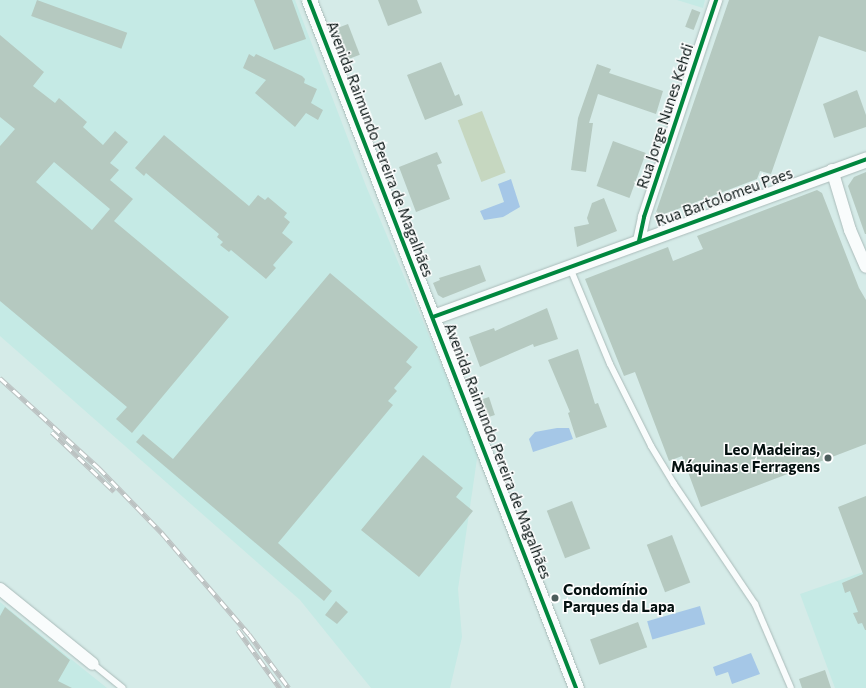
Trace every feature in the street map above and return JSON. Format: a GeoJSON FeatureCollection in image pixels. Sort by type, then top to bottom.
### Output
{"type":"FeatureCollection","features":[{"type":"Feature","properties":{"kind":"street","name":"Avenida Raimundo Pereira de Magalhães"},"geometry":{"type":"LineString","coordinates":[[309,0],[576,688]]}},
{"type":"Feature","properties":{"kind":"street","name":"Rua Jorge Nunes Kehdi"},"geometry":{"type":"LineString","coordinates":[[639,241],[644,217],[716,0]]}},
{"type":"Feature","properties":{"kind":"street","name":"Rua Bartolomeu Paes"},"geometry":{"type":"LineString","coordinates":[[433,317],[832,170],[866,159]]}},
{"type":"Feature","properties":{"kind":"street"},"geometry":{"type":"LineString","coordinates":[[832,170],[850,230],[866,267]]}},
{"type":"Feature","properties":{"kind":"street"},"geometry":{"type":"LineString","coordinates":[[0,590],[93,664]]}},
{"type":"Feature","properties":{"kind":"lane"},"geometry":{"type":"LineString","coordinates":[[569,267],[610,364],[651,446],[674,484],[755,604],[791,688]]}},
{"type":"Feature","properties":{"kind":"lane"},"geometry":{"type":"LineString","coordinates":[[93,664],[123,688]]}},
{"type":"Feature","properties":{"kind":"shaded area"},"geometry":{"type":"Polygon","coordinates":[[[0,0],[295,0],[366,186],[478,452],[458,589],[462,637],[450,688],[371,688],[300,600],[0,336],[0,0]]]}},
{"type":"Feature","properties":{"kind":"shaded area"},"geometry":{"type":"Polygon","coordinates":[[[677,0],[705,0],[703,8],[677,0]]]}},
{"type":"Feature","properties":{"kind":"shaded area"},"geometry":{"type":"Polygon","coordinates":[[[511,179],[520,207],[503,217],[484,220],[480,211],[504,202],[498,184],[511,179]]]}},
{"type":"Feature","properties":{"kind":"shaded area"},"geometry":{"type":"Polygon","coordinates":[[[557,428],[569,428],[573,439],[533,452],[529,439],[535,432],[557,428]]]}},
{"type":"Feature","properties":{"kind":"shaded area"},"geometry":{"type":"Polygon","coordinates":[[[866,571],[866,688],[835,688],[800,594],[866,571]]]}},
{"type":"Feature","properties":{"kind":"shaded area"},"geometry":{"type":"Polygon","coordinates":[[[0,602],[92,676],[107,688],[0,688],[0,602]]]}},
{"type":"Feature","properties":{"kind":"shaded area"},"geometry":{"type":"Polygon","coordinates":[[[700,606],[705,624],[652,639],[647,621],[700,606]]]}},
{"type":"Feature","properties":{"kind":"shaded area"},"geometry":{"type":"Polygon","coordinates":[[[751,653],[760,674],[732,684],[728,672],[716,676],[713,667],[751,653]]]}},
{"type":"Feature","properties":{"kind":"green space"},"geometry":{"type":"Polygon","coordinates":[[[482,111],[506,173],[481,182],[458,120],[482,111]]]}},
{"type":"Feature","properties":{"kind":"building"},"geometry":{"type":"Polygon","coordinates":[[[37,0],[127,33],[121,49],[31,16],[37,0]]]}},
{"type":"Feature","properties":{"kind":"building"},"geometry":{"type":"Polygon","coordinates":[[[254,0],[292,0],[306,39],[274,50],[254,0]]]}},
{"type":"Feature","properties":{"kind":"building"},"geometry":{"type":"Polygon","coordinates":[[[378,0],[417,0],[422,13],[388,26],[378,0]]]}},
{"type":"Feature","properties":{"kind":"building"},"geometry":{"type":"Polygon","coordinates":[[[729,0],[866,0],[866,52],[819,36],[771,174],[760,171],[757,179],[654,218],[729,0]]]}},
{"type":"Feature","properties":{"kind":"building"},"geometry":{"type":"Polygon","coordinates":[[[692,9],[700,12],[694,30],[685,27],[692,9]]]}},
{"type":"Feature","properties":{"kind":"building"},"geometry":{"type":"Polygon","coordinates":[[[348,24],[360,55],[347,60],[335,29],[348,24]]]}},
{"type":"Feature","properties":{"kind":"building"},"geometry":{"type":"Polygon","coordinates":[[[0,35],[44,72],[33,86],[55,103],[59,98],[87,122],[83,127],[103,145],[115,131],[128,142],[110,163],[119,170],[110,180],[133,199],[114,221],[229,317],[132,433],[116,419],[127,407],[0,301],[0,146],[15,129],[0,117],[0,35]],[[54,162],[36,182],[92,230],[110,209],[54,162]]]}},
{"type":"Feature","properties":{"kind":"building"},"geometry":{"type":"Polygon","coordinates":[[[249,54],[254,57],[256,54],[302,76],[305,79],[304,83],[317,89],[311,103],[323,110],[318,120],[306,113],[295,127],[255,93],[266,80],[243,68],[249,54]]]}},
{"type":"Feature","properties":{"kind":"building"},"geometry":{"type":"Polygon","coordinates":[[[441,62],[455,96],[459,94],[463,105],[425,120],[407,75],[441,62]]]}},
{"type":"Feature","properties":{"kind":"building"},"geometry":{"type":"Polygon","coordinates":[[[597,64],[611,69],[609,73],[663,91],[656,114],[598,94],[589,123],[593,123],[586,172],[571,170],[578,118],[597,64]]]}},
{"type":"Feature","properties":{"kind":"building"},"geometry":{"type":"Polygon","coordinates":[[[857,90],[866,115],[866,127],[834,138],[823,104],[857,90]]]}},
{"type":"Feature","properties":{"kind":"building"},"geometry":{"type":"Polygon","coordinates":[[[164,135],[249,206],[258,195],[265,200],[268,197],[287,213],[284,217],[290,222],[282,233],[293,242],[273,265],[276,268],[266,279],[231,250],[229,252],[220,245],[223,242],[217,237],[219,234],[146,173],[144,176],[135,168],[164,135]]]}},
{"type":"Feature","properties":{"kind":"building"},"geometry":{"type":"Polygon","coordinates":[[[613,141],[646,153],[629,198],[597,186],[613,141]]]}},
{"type":"Feature","properties":{"kind":"building"},"geometry":{"type":"Polygon","coordinates":[[[437,152],[442,163],[437,165],[450,199],[416,212],[399,167],[437,152]]]}},
{"type":"Feature","properties":{"kind":"building"},"geometry":{"type":"Polygon","coordinates":[[[866,172],[865,234],[848,186],[854,177],[866,172]]]}},
{"type":"Feature","properties":{"kind":"building"},"geometry":{"type":"Polygon","coordinates":[[[817,190],[822,193],[859,288],[866,300],[866,444],[701,507],[682,456],[669,461],[635,372],[624,376],[585,279],[668,247],[673,261],[703,249],[697,236],[817,190]]]}},
{"type":"Feature","properties":{"kind":"building"},"geometry":{"type":"Polygon","coordinates":[[[604,198],[617,231],[577,247],[574,227],[589,224],[587,218],[592,203],[604,198]]]}},
{"type":"Feature","properties":{"kind":"building"},"geometry":{"type":"Polygon","coordinates":[[[480,265],[486,281],[443,298],[438,295],[433,283],[440,280],[439,278],[480,265]]]}},
{"type":"Feature","properties":{"kind":"building"},"geometry":{"type":"Polygon","coordinates":[[[330,273],[418,347],[406,362],[412,367],[394,388],[397,391],[388,401],[393,405],[278,543],[332,591],[324,601],[136,442],[143,434],[173,459],[330,273]]]}},
{"type":"Feature","properties":{"kind":"building"},"geometry":{"type":"Polygon","coordinates":[[[547,308],[558,339],[534,347],[533,344],[480,367],[469,337],[494,328],[495,331],[547,308]]]}},
{"type":"Feature","properties":{"kind":"building"},"geometry":{"type":"Polygon","coordinates":[[[578,349],[595,404],[598,403],[607,427],[576,438],[568,413],[570,412],[548,360],[578,349]]]}},
{"type":"Feature","properties":{"kind":"building"},"geometry":{"type":"Polygon","coordinates":[[[489,397],[495,415],[483,419],[478,401],[489,397]]]}},
{"type":"Feature","properties":{"kind":"building"},"geometry":{"type":"Polygon","coordinates":[[[423,455],[463,488],[456,497],[473,511],[419,577],[361,530],[423,455]]]}},
{"type":"Feature","properties":{"kind":"building"},"geometry":{"type":"Polygon","coordinates":[[[866,496],[865,630],[862,623],[858,624],[853,613],[858,612],[850,591],[845,593],[842,583],[863,574],[838,507],[866,496]]]}},
{"type":"Feature","properties":{"kind":"building"},"geometry":{"type":"Polygon","coordinates":[[[572,501],[590,549],[565,558],[547,511],[572,501]]]}},
{"type":"Feature","properties":{"kind":"building"},"geometry":{"type":"Polygon","coordinates":[[[672,535],[690,583],[665,592],[647,545],[672,535]]]}},
{"type":"Feature","properties":{"kind":"building"},"geometry":{"type":"Polygon","coordinates":[[[336,601],[348,612],[337,624],[325,615],[336,601]]]}},
{"type":"Feature","properties":{"kind":"building"},"geometry":{"type":"Polygon","coordinates":[[[5,607],[70,660],[58,681],[72,688],[0,688],[0,616],[5,607]]]}},
{"type":"Feature","properties":{"kind":"building"},"geometry":{"type":"Polygon","coordinates":[[[638,622],[647,647],[599,665],[590,639],[638,622]]]}},
{"type":"Feature","properties":{"kind":"building"},"geometry":{"type":"Polygon","coordinates":[[[825,670],[831,688],[802,688],[799,679],[825,670]]]}},
{"type":"Feature","properties":{"kind":"railway"},"geometry":{"type":"LineString","coordinates":[[0,378],[99,468],[162,533],[249,634],[289,688]]}},
{"type":"Feature","properties":{"kind":"railway"},"geometry":{"type":"LineString","coordinates":[[52,432],[114,491]]}},
{"type":"Feature","properties":{"kind":"railway"},"geometry":{"type":"LineString","coordinates":[[238,630],[280,688]]}},
{"type":"Feature","properties":{"kind":"cycle path"},"geometry":{"type":"LineString","coordinates":[[309,0],[576,688]]}},
{"type":"Feature","properties":{"kind":"cycle path"},"geometry":{"type":"LineString","coordinates":[[639,241],[644,217],[716,0]]}},
{"type":"Feature","properties":{"kind":"cycle path"},"geometry":{"type":"LineString","coordinates":[[433,317],[866,159]]}},
{"type":"Feature","properties":{"kind":"place","name":"Leo Madeiras, Máquinas e Ferragens"},"geometry":{"type":"Point","coordinates":[828,458]}},
{"type":"Feature","properties":{"kind":"place","name":"Condomínio Parques da Lapa"},"geometry":{"type":"Point","coordinates":[555,598]}}]}
